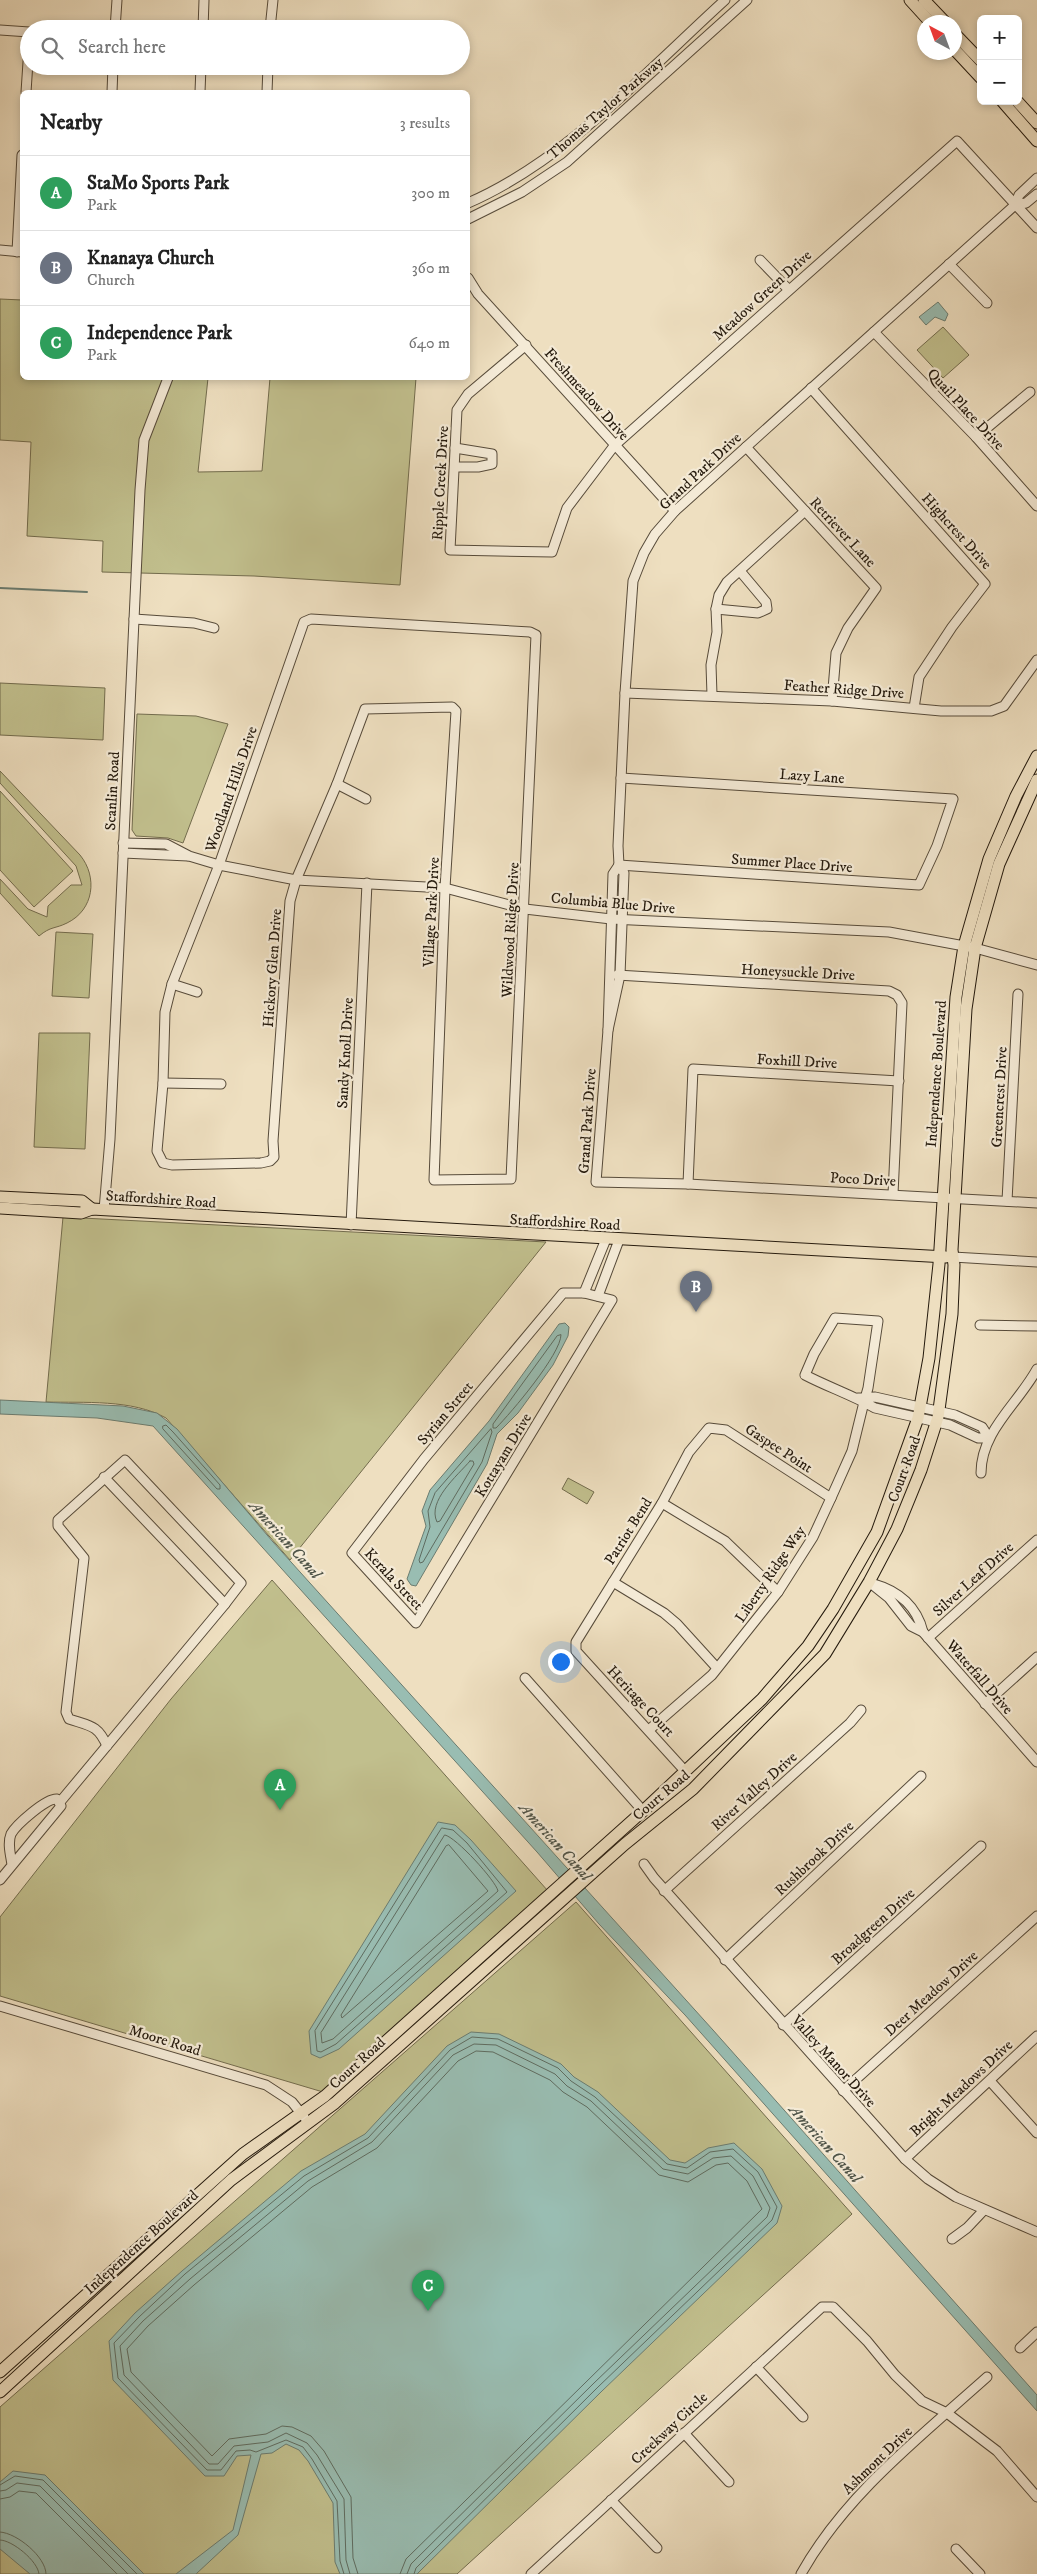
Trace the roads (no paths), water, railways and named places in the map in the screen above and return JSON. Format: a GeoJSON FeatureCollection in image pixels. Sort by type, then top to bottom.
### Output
{"type":"FeatureCollection","features":[{"type":"Feature","properties":{"kind":"main road"},"geometry":{"type":"LineString","coordinates":[[910,0],[924,15]]}},
{"type":"Feature","properties":{"kind":"main road"},"geometry":{"type":"LineString","coordinates":[[924,0],[938,15]]}},
{"type":"Feature","properties":{"kind":"main road"},"geometry":{"type":"LineString","coordinates":[[962,52],[979,60]]}},
{"type":"Feature","properties":{"kind":"main road"},"geometry":{"type":"LineString","coordinates":[[962,52],[977,73]]}},
{"type":"Feature","properties":{"kind":"main road"},"geometry":{"type":"LineString","coordinates":[[1006,105],[1037,140]]}},
{"type":"Feature","properties":{"kind":"main road"},"geometry":{"type":"LineString","coordinates":[[1021,105],[1037,123]]}},
{"type":"Feature","properties":{"kind":"main road","name":"Independence Boulevard"},"geometry":{"type":"LineString","coordinates":[[919,1413],[932,1337],[940,1257],[949,1198],[956,1074],[966,1009],[970,947],[980,887],[1037,756]]}},
{"type":"Feature","properties":{"kind":"main road","name":"Independence Boulevard"},"geometry":{"type":"LineString","coordinates":[[1007,828],[1037,780]]}},
{"type":"Feature","properties":{"kind":"main road","name":"Staffordshire Road"},"geometry":{"type":"LineString","coordinates":[[0,1197],[82,1201],[98,1209]]}},
{"type":"Feature","properties":{"kind":"main road","name":"Independence Boulevard"},"geometry":{"type":"LineString","coordinates":[[938,1417],[952,1314],[953,1257],[949,1198]]}},
{"type":"Feature","properties":{"kind":"main road","name":"Staffordshire Road"},"geometry":{"type":"LineString","coordinates":[[0,1208],[81,1213],[98,1209],[351,1225],[953,1257]]}},
{"type":"Feature","properties":{"kind":"main road","name":"Court Road"},"geometry":{"type":"LineString","coordinates":[[306,2118],[335,2104],[494,1953],[546,1907],[559,1887],[728,1733],[784,1675],[808,1646],[855,1574],[880,1525],[919,1413]]}},
{"type":"Feature","properties":{"kind":"main road","name":"Court Road"},"geometry":{"type":"LineString","coordinates":[[546,1907],[566,1898],[693,1789],[825,1654],[870,1582],[897,1529],[921,1470],[938,1417]]}},
{"type":"Feature","properties":{"kind":"main road"},"geometry":{"type":"LineString","coordinates":[[855,1574],[870,1582]]}},
{"type":"Feature","properties":{"kind":"main road","name":"Independence Boulevard"},"geometry":{"type":"LineString","coordinates":[[0,2372],[243,2154],[306,2118]]}},
{"type":"Feature","properties":{"kind":"main road","name":"Independence Boulevard"},"geometry":{"type":"LineString","coordinates":[[0,2392],[231,2180],[306,2118]]}},
{"type":"Feature","properties":{"kind":"main road"},"geometry":{"type":"LineString","coordinates":[[26,2348],[36,2359]]}},
{"type":"Feature","properties":{"kind":"street"},"geometry":{"type":"LineString","coordinates":[[116,20],[117,0]]}},
{"type":"Feature","properties":{"kind":"street"},"geometry":{"type":"LineString","coordinates":[[203,20],[204,0]]}},
{"type":"Feature","properties":{"kind":"street"},"geometry":{"type":"LineString","coordinates":[[271,20],[273,0]]}},
{"type":"Feature","properties":{"kind":"street","name":"Thomas Taylor Parkway"},"geometry":{"type":"LineString","coordinates":[[470,202],[515,179],[572,138],[725,0]]}},
{"type":"Feature","properties":{"kind":"street","name":"Thomas Taylor Parkway"},"geometry":{"type":"LineString","coordinates":[[470,218],[522,192],[567,162],[747,0]]}},
{"type":"Feature","properties":{"kind":"street"},"geometry":{"type":"LineString","coordinates":[[0,30],[20,31]]}},
{"type":"Feature","properties":{"kind":"street"},"geometry":{"type":"LineString","coordinates":[[26,90],[27,75]]}},
{"type":"Feature","properties":{"kind":"street"},"geometry":{"type":"LineString","coordinates":[[112,90],[113,75]]}},
{"type":"Feature","properties":{"kind":"street"},"geometry":{"type":"LineString","coordinates":[[200,90],[201,75]]}},
{"type":"Feature","properties":{"kind":"street"},"geometry":{"type":"LineString","coordinates":[[267,90],[268,75]]}},
{"type":"Feature","properties":{"kind":"street","name":"Meadow Green Drive"},"geometry":{"type":"LineString","coordinates":[[552,552],[567,508],[614,446],[788,289],[957,141],[1015,205]]}},
{"type":"Feature","properties":{"kind":"street","name":"Grand Park Drive"},"geometry":{"type":"LineString","coordinates":[[688,1184],[596,1182],[608,1030],[608,974],[613,874],[619,865],[625,692],[633,581],[644,553],[655,534],[675,511],[1015,205],[1019,195],[1037,178]]}},
{"type":"Feature","properties":{"kind":"street","name":"Grand Park Drive"},"geometry":{"type":"LineString","coordinates":[[1015,205],[1026,203],[1037,194]]}},
{"type":"Feature","properties":{"kind":"street"},"geometry":{"type":"LineString","coordinates":[[1015,205],[1037,228]]}},
{"type":"Feature","properties":{"kind":"street"},"geometry":{"type":"LineString","coordinates":[[0,250],[20,252]]}},
{"type":"Feature","properties":{"kind":"street"},"geometry":{"type":"LineString","coordinates":[[760,260],[788,289]]}},
{"type":"Feature","properties":{"kind":"street"},"geometry":{"type":"LineString","coordinates":[[949,264],[987,304]]}},
{"type":"Feature","properties":{"kind":"street","name":"Freshmeadow Drive"},"geometry":{"type":"LineString","coordinates":[[470,281],[478,294],[675,511]]}},
{"type":"Feature","properties":{"kind":"street","name":"Freshmeadow Drive"},"geometry":{"type":"LineString","coordinates":[[470,291],[478,294]]}},
{"type":"Feature","properties":{"kind":"street","name":"Quail Place Drive"},"geometry":{"type":"LineString","coordinates":[[874,332],[976,437],[1037,506]]}},
{"type":"Feature","properties":{"kind":"street","name":"Ripple Creek Drive"},"geometry":{"type":"LineString","coordinates":[[526,345],[468,394],[457,410],[450,550],[552,552]]}},
{"type":"Feature","properties":{"kind":"street","name":"Scanlin Road"},"geometry":{"type":"LineString","coordinates":[[98,1209],[110,1139],[144,440],[167,380]]}},
{"type":"Feature","properties":{"kind":"street","name":"Highcrest Drive"},"geometry":{"type":"LineString","coordinates":[[811,388],[986,584],[952,627],[919,677],[914,708]]}},
{"type":"Feature","properties":{"kind":"street"},"geometry":{"type":"LineString","coordinates":[[976,437],[1030,392]]}},
{"type":"Feature","properties":{"kind":"street","name":"Retriever Lane"},"geometry":{"type":"LineString","coordinates":[[746,447],[876,588],[848,628],[836,653],[832,701]]}},
{"type":"Feature","properties":{"kind":"street"},"geometry":{"type":"LineString","coordinates":[[455,467],[478,467],[492,464],[492,454],[456,448]]}},
{"type":"Feature","properties":{"kind":"street"},"geometry":{"type":"LineString","coordinates":[[712,695],[711,665],[719,595],[727,582],[805,511]]}},
{"type":"Feature","properties":{"kind":"street"},"geometry":{"type":"LineString","coordinates":[[716,609],[758,613],[767,609],[766,602],[740,571]]}},
{"type":"Feature","properties":{"kind":"street"},"geometry":{"type":"LineString","coordinates":[[134,619],[194,623],[214,628]]}},
{"type":"Feature","properties":{"kind":"street","name":"Woodland Hills Drive"},"geometry":{"type":"LineString","coordinates":[[162,1163],[157,1151],[163,1083],[165,1012],[172,984],[220,865],[304,622],[311,619],[507,631]]}},
{"type":"Feature","properties":{"kind":"street","name":"Wildwood Ridge Drive"},"geometry":{"type":"LineString","coordinates":[[434,1180],[511,1179],[525,909],[536,635],[530,632],[507,631]]}},
{"type":"Feature","properties":{"kind":"street","name":"Feather Ridge Drive"},"geometry":{"type":"LineString","coordinates":[[625,692],[832,701],[914,708],[991,711],[1004,706],[1037,660]]}},
{"type":"Feature","properties":{"kind":"street","name":"Village Park Drive"},"geometry":{"type":"LineString","coordinates":[[393,708],[452,707],[456,711],[445,888],[434,1180]]}},
{"type":"Feature","properties":{"kind":"street","name":"Hickory Glen Drive"},"geometry":{"type":"LineString","coordinates":[[162,1163],[172,1165],[261,1163],[270,1162],[274,1157],[273,1141],[290,911],[296,880],[337,784],[365,708],[393,708]]}},
{"type":"Feature","properties":{"kind":"street","name":"Lazy Lane"},"geometry":{"type":"LineString","coordinates":[[621,778],[953,799],[937,846]]}},
{"type":"Feature","properties":{"kind":"street"},"geometry":{"type":"LineString","coordinates":[[337,784],[366,799]]}},
{"type":"Feature","properties":{"kind":"street","name":"Columbia Blue Drive"},"geometry":{"type":"LineString","coordinates":[[123,843],[166,844],[189,856],[220,865],[296,880],[445,888],[525,909],[611,919],[889,932],[970,947],[1037,966]]}},
{"type":"Feature","properties":{"kind":"street","name":"Summer Place Drive"},"geometry":{"type":"LineString","coordinates":[[619,865],[919,885],[937,846]]}},
{"type":"Feature","properties":{"kind":"street","name":"Columbia Blue Drive"},"geometry":{"type":"LineString","coordinates":[[123,853],[189,856]]}},
{"type":"Feature","properties":{"kind":"street","name":"Grand Park Drive"},"geometry":{"type":"LineString","coordinates":[[608,1030],[620,976],[624,873],[619,865]]}},
{"type":"Feature","properties":{"kind":"street","name":"Sandy Knoll Drive"},"geometry":{"type":"LineString","coordinates":[[351,1225],[367,883]]}},
{"type":"Feature","properties":{"kind":"street","name":"Honeysuckle Drive"},"geometry":{"type":"LineString","coordinates":[[608,974],[889,991],[897,995],[902,1003],[893,1194]]}},
{"type":"Feature","properties":{"kind":"street"},"geometry":{"type":"LineString","coordinates":[[172,984],[197,992]]}},
{"type":"Feature","properties":{"kind":"street","name":"Greencrest Drive"},"geometry":{"type":"LineString","coordinates":[[1007,1201],[1018,994]]}},
{"type":"Feature","properties":{"kind":"street","name":"Foxhill Drive"},"geometry":{"type":"LineString","coordinates":[[688,1184],[694,1069],[899,1081]]}},
{"type":"Feature","properties":{"kind":"street"},"geometry":{"type":"LineString","coordinates":[[163,1083],[221,1084]]}},
{"type":"Feature","properties":{"kind":"street","name":"Poco Drive"},"geometry":{"type":"LineString","coordinates":[[688,1184],[1037,1202]]}},
{"type":"Feature","properties":{"kind":"street"},"geometry":{"type":"LineString","coordinates":[[606,1239],[584,1294],[598,1296],[619,1240]]}},
{"type":"Feature","properties":{"kind":"street","name":"Staffordshire Road"},"geometry":{"type":"LineString","coordinates":[[953,1257],[1037,1262]]}},
{"type":"Feature","properties":{"kind":"street","name":"Syrian Street"},"geometry":{"type":"LineString","coordinates":[[352,1553],[424,1459],[563,1293],[584,1294]]}},
{"type":"Feature","properties":{"kind":"street","name":"Kottayam Drive"},"geometry":{"type":"LineString","coordinates":[[416,1623],[612,1300],[598,1296]]}},
{"type":"Feature","properties":{"kind":"street","name":"Liberty Ridge Way"},"geometry":{"type":"LineString","coordinates":[[650,1729],[718,1668],[778,1592],[813,1537],[831,1498],[852,1451],[874,1359],[878,1321],[835,1318],[814,1354],[805,1375],[832,1389],[863,1399]]}},
{"type":"Feature","properties":{"kind":"street"},"geometry":{"type":"LineString","coordinates":[[980,1325],[1037,1326]]}},
{"type":"Feature","properties":{"kind":"street"},"geometry":{"type":"LineString","coordinates":[[981,1473],[983,1454],[989,1438],[1037,1369]]}},
{"type":"Feature","properties":{"kind":"street"},"geometry":{"type":"LineString","coordinates":[[863,1399],[875,1397],[919,1413],[938,1417],[978,1438],[989,1438]]}},
{"type":"Feature","properties":{"kind":"street","name":"Gaspee Point"},"geometry":{"type":"LineString","coordinates":[[708,1428],[726,1430],[831,1498]]}},
{"type":"Feature","properties":{"kind":"street","name":"Patriot Bend"},"geometry":{"type":"LineString","coordinates":[[576,1651],[576,1642],[662,1503],[689,1452],[708,1428]]}},
{"type":"Feature","properties":{"kind":"street"},"geometry":{"type":"LineString","coordinates":[[0,1880],[61,1806],[60,1802],[107,1746],[225,1604],[239,1588],[241,1584],[130,1463],[125,1460],[62,1517],[58,1526],[84,1558],[66,1712],[70,1719],[101,1732],[107,1746]]}},
{"type":"Feature","properties":{"kind":"street"},"geometry":{"type":"LineString","coordinates":[[104,1477],[225,1604]]}},
{"type":"Feature","properties":{"kind":"street"},"geometry":{"type":"LineString","coordinates":[[662,1503],[725,1541],[778,1592]]}},
{"type":"Feature","properties":{"kind":"street","name":"Silver Leaf Drive"},"geometry":{"type":"LineString","coordinates":[[925,1635],[1037,1540]]}},
{"type":"Feature","properties":{"kind":"street","name":"Kerala Street"},"geometry":{"type":"LineString","coordinates":[[352,1553],[416,1623]]}},
{"type":"Feature","properties":{"kind":"street"},"geometry":{"type":"LineString","coordinates":[[613,1582],[664,1613],[677,1624],[718,1668]]}},
{"type":"Feature","properties":{"kind":"street","name":"Waterfall Drive"},"geometry":{"type":"LineString","coordinates":[[870,1582],[889,1598],[911,1626],[925,1635],[1037,1762]]}},
{"type":"Feature","properties":{"kind":"street","name":"Heritage Court"},"geometry":{"type":"LineString","coordinates":[[576,1651],[650,1729],[685,1771]]}},
{"type":"Feature","properties":{"kind":"street"},"geometry":{"type":"LineString","coordinates":[[984,1704],[1037,1657]]}},
{"type":"Feature","properties":{"kind":"street"},"geometry":{"type":"LineString","coordinates":[[525,1678],[643,1811]]}},
{"type":"Feature","properties":{"kind":"street","name":"River Valley Drive"},"geometry":{"type":"LineString","coordinates":[[664,1890],[850,1723],[861,1710]]}},
{"type":"Feature","properties":{"kind":"street","name":"Rushbrook Drive"},"geometry":{"type":"LineString","coordinates":[[725,1960],[921,1776]]}},
{"type":"Feature","properties":{"kind":"street"},"geometry":{"type":"LineString","coordinates":[[12,1865],[9,1842],[14,1830],[48,1800],[56,1799],[60,1802]]}},
{"type":"Feature","properties":{"kind":"street","name":"Broadgreen Drive"},"geometry":{"type":"LineString","coordinates":[[783,2025],[980,1846]]}},
{"type":"Feature","properties":{"kind":"street","name":"Valley Manor Drive"},"geometry":{"type":"LineString","coordinates":[[644,1864],[725,1960],[905,2160],[928,2179],[956,2197],[1037,2232]]}},
{"type":"Feature","properties":{"kind":"street","name":"Deer Meadow Drive"},"geometry":{"type":"LineString","coordinates":[[843,2091],[1037,1916]]}},
{"type":"Feature","properties":{"kind":"street","name":"Moore Road"},"geometry":{"type":"LineString","coordinates":[[0,2006],[259,2082],[277,2090],[306,2118]]}},
{"type":"Feature","properties":{"kind":"street","name":"Bright Meadows Drive"},"geometry":{"type":"LineString","coordinates":[[905,2160],[1037,2036]]}},
{"type":"Feature","properties":{"kind":"street"},"geometry":{"type":"LineString","coordinates":[[990,2081],[1037,2134]]}},
{"type":"Feature","properties":{"kind":"street"},"geometry":{"type":"LineString","coordinates":[[952,2239],[967,2228],[984,2210]]}},
{"type":"Feature","properties":{"kind":"street","name":"Creekway Circle"},"geometry":{"type":"LineString","coordinates":[[531,2574],[822,2306],[833,2307],[867,2341],[895,2375],[922,2401],[947,2413]]}},
{"type":"Feature","properties":{"kind":"street"},"geometry":{"type":"LineString","coordinates":[[1020,2348],[1037,2332]]}},
{"type":"Feature","properties":{"kind":"street"},"geometry":{"type":"LineString","coordinates":[[756,2367],[803,2417]]}},
{"type":"Feature","properties":{"kind":"street","name":"Ashmont Drive"},"geometry":{"type":"LineString","coordinates":[[801,2574],[830,2527],[854,2501],[987,2378]]}},
{"type":"Feature","properties":{"kind":"street"},"geometry":{"type":"LineString","coordinates":[[947,2413],[997,2451],[1037,2497]]}},
{"type":"Feature","properties":{"kind":"street"},"geometry":{"type":"LineString","coordinates":[[684,2433],[729,2482]]}},
{"type":"Feature","properties":{"kind":"street"},"geometry":{"type":"LineString","coordinates":[[611,2500],[656,2548]]}},
{"type":"Feature","properties":{"kind":"street"},"geometry":{"type":"LineString","coordinates":[[956,2549],[980,2574]]}},
{"type":"Feature","properties":{"kind":"street"},"geometry":{"type":"LineString","coordinates":[[538,2567],[545,2574]]}},
{"type":"Feature","properties":{"kind":"water"},"geometry":{"type":"Polygon","coordinates":[[[938,302],[948,314],[945,321],[935,317],[926,325],[919,317],[938,302]]]}},
{"type":"Feature","properties":{"kind":"water"},"geometry":{"type":"Polygon","coordinates":[[[565,1323],[569,1327],[568,1336],[553,1365],[518,1413],[497,1434],[487,1464],[416,1586],[411,1585],[407,1579],[426,1526],[422,1511],[430,1490],[489,1421],[559,1324],[565,1323]]]}},
{"type":"Feature","properties":{"kind":"water","name":"American Canal"},"geometry":{"type":"Polygon","coordinates":[[[0,1400],[123,1406],[157,1413],[177,1429],[273,1542],[713,2030],[1037,2395],[1037,2411],[685,2015],[599,1924],[537,1852],[153,1426],[97,1418],[0,1414],[0,1400]]]}},
{"type":"Feature","properties":{"kind":"water"},"geometry":{"type":"Polygon","coordinates":[[[438,1822],[455,1825],[471,1840],[516,1891],[339,2049],[320,2058],[311,2054],[309,2031],[438,1822]]]}},
{"type":"Feature","properties":{"kind":"water"},"geometry":{"type":"Polygon","coordinates":[[[471,2032],[499,2034],[561,2064],[574,2077],[598,2092],[670,2160],[685,2163],[708,2148],[734,2143],[762,2169],[782,2206],[777,2223],[602,2391],[417,2574],[340,2574],[335,2562],[333,2503],[308,2461],[299,2450],[286,2444],[272,2453],[261,2454],[238,2535],[196,2574],[176,2574],[233,2530],[251,2455],[237,2456],[224,2476],[205,2476],[113,2380],[109,2341],[135,2313],[182,2271],[301,2171],[365,2134],[447,2046],[471,2032]]]}},
{"type":"Feature","properties":{"kind":"water"},"geometry":{"type":"Polygon","coordinates":[[[13,2471],[45,2475],[144,2574],[30,2574],[0,2549],[0,2482],[13,2471]]]}},
{"type":"Feature","properties":{"kind":"waterway"},"geometry":{"type":"LineString","coordinates":[[0,588],[87,592]]}},
{"type":"Feature","properties":{"kind":"place","name":"Knanaya Church"},"geometry":{"type":"Point","coordinates":[696,1312]}},
{"type":"Feature","properties":{"kind":"place","name":"StaMo Sports Park"},"geometry":{"type":"Point","coordinates":[280,1810]}},
{"type":"Feature","properties":{"kind":"place","name":"Independence Park"},"geometry":{"type":"Point","coordinates":[428,2311]}}]}
